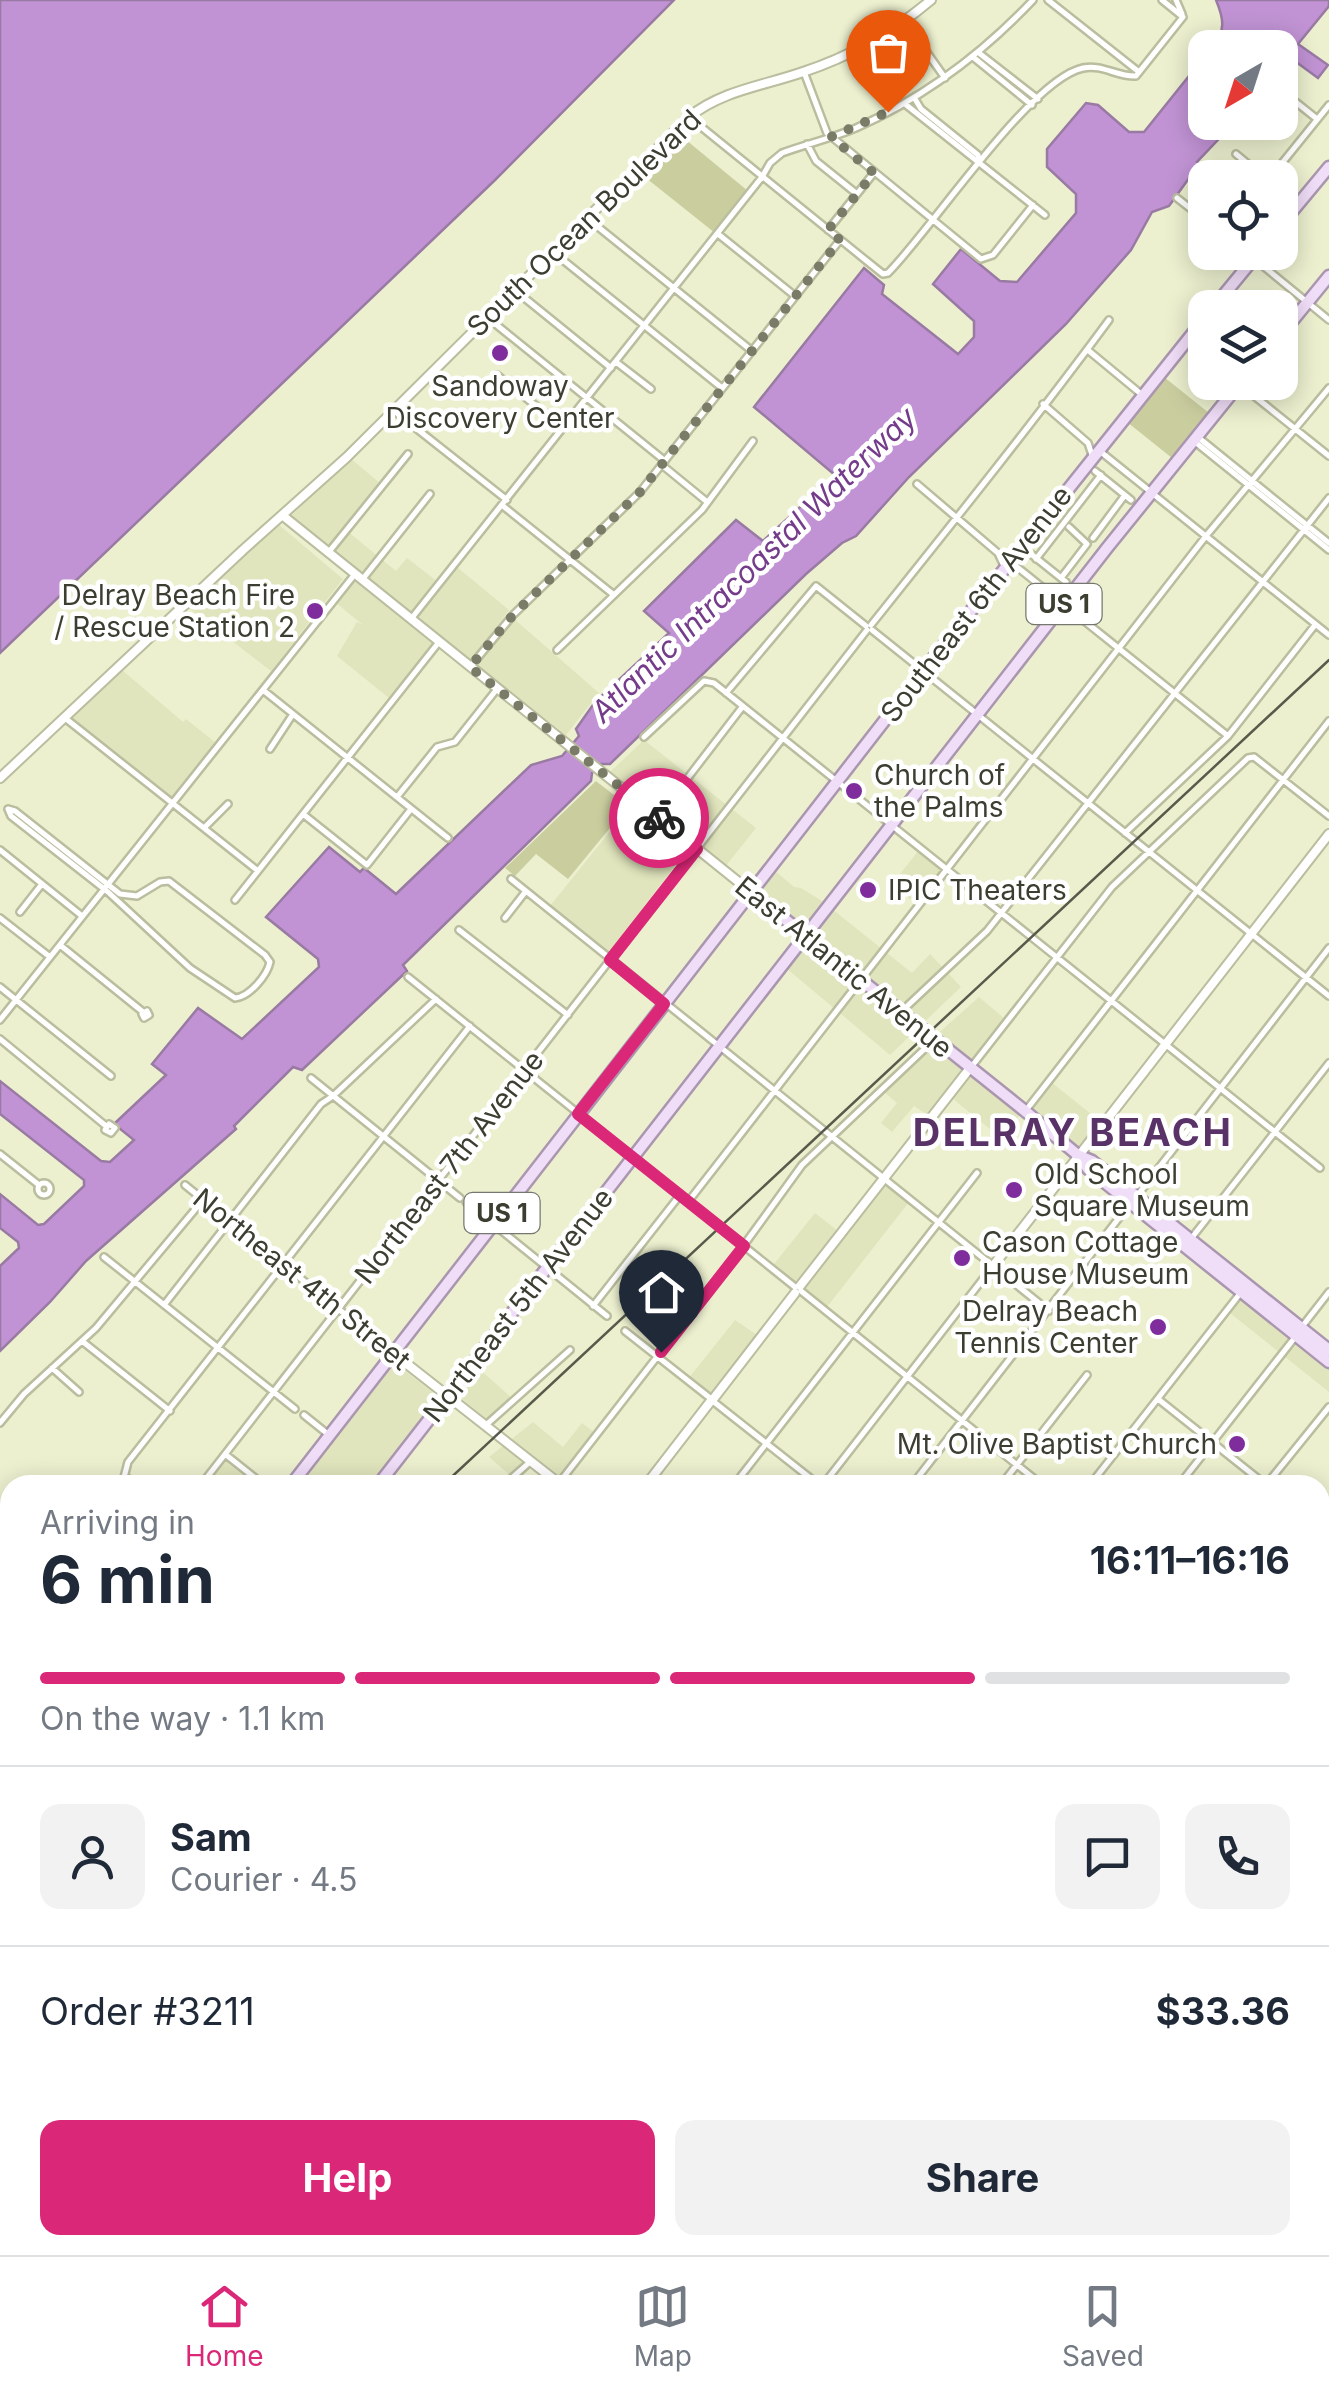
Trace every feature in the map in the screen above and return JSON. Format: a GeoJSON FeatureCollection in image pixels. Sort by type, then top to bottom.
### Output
{"type":"FeatureCollection","features":[{"type":"Feature","properties":{"kind":"main road","name":"South Ocean Boulevard"},"geometry":{"type":"LineString","coordinates":[[0,778],[394,410],[689,118],[712,101],[736,91],[804,72],[853,50],[931,0]]}},
{"type":"Feature","properties":{"kind":"main road"},"geometry":{"type":"LineString","coordinates":[[1298,205],[1323,180],[1329,167]]}},
{"type":"Feature","properties":{"kind":"main road"},"geometry":{"type":"LineString","coordinates":[[1298,314],[1329,276]]}},
{"type":"Feature","properties":{"kind":"main road","name":"Southeast 6th Avenue"},"geometry":{"type":"LineString","coordinates":[[751,892],[1188,338]]}},
{"type":"Feature","properties":{"kind":"main road","name":"US 1"},"geometry":{"type":"LineString","coordinates":[[806,937],[1226,400]]}},
{"type":"Feature","properties":{"kind":"main road","name":"East Atlantic Avenue"},"geometry":{"type":"LineString","coordinates":[[282,515],[1025,1111],[1088,1168],[1134,1199],[1244,1288]]}},
{"type":"Feature","properties":{"kind":"main road"},"geometry":{"type":"LineString","coordinates":[[993,1266],[1329,834]]}},
{"type":"Feature","properties":{"kind":"main road","name":"US 1"},"geometry":{"type":"LineString","coordinates":[[299,1475],[751,892]]}},
{"type":"Feature","properties":{"kind":"main road","name":"Northeast 5th Avenue"},"geometry":{"type":"LineString","coordinates":[[386,1475],[806,937]]}},
{"type":"Feature","properties":{"kind":"main road"},"geometry":{"type":"LineString","coordinates":[[654,1475],[970,1068]]}},
{"type":"Feature","properties":{"kind":"main road"},"geometry":{"type":"LineString","coordinates":[[1244,1288],[1279,1322],[1329,1350]]}},
{"type":"Feature","properties":{"kind":"main road"},"geometry":{"type":"LineString","coordinates":[[1244,1288],[1329,1362]]}},
{"type":"Feature","properties":{"kind":"main road","name":"Northeast 4th Street"},"geometry":{"type":"LineString","coordinates":[[393,1353],[549,1475]]}},
{"type":"Feature","properties":{"kind":"street"},"geometry":{"type":"LineString","coordinates":[[411,620],[778,156],[906,104],[976,55],[1033,0]]}},
{"type":"Feature","properties":{"kind":"street"},"geometry":{"type":"LineString","coordinates":[[1048,0],[1140,72]]}},
{"type":"Feature","properties":{"kind":"street"},"geometry":{"type":"LineString","coordinates":[[1162,0],[1183,17]]}},
{"type":"Feature","properties":{"kind":"street"},"geometry":{"type":"LineString","coordinates":[[1176,0],[1183,17]]}},
{"type":"Feature","properties":{"kind":"street"},"geometry":{"type":"LineString","coordinates":[[689,118],[883,274],[888,274],[978,162],[1062,77],[1081,68],[1104,67],[1131,77],[1140,72],[1183,17]]}},
{"type":"Feature","properties":{"kind":"street"},"geometry":{"type":"LineString","coordinates":[[904,20],[945,78]]}},
{"type":"Feature","properties":{"kind":"street"},"geometry":{"type":"LineString","coordinates":[[976,55],[1035,102]]}},
{"type":"Feature","properties":{"kind":"street"},"geometry":{"type":"LineString","coordinates":[[804,72],[823,126],[831,137],[981,259],[993,256],[1032,205]]}},
{"type":"Feature","properties":{"kind":"street"},"geometry":{"type":"LineString","coordinates":[[915,98],[922,110],[978,155],[978,162]]}},
{"type":"Feature","properties":{"kind":"street"},"geometry":{"type":"LineString","coordinates":[[906,104],[1045,215]]}},
{"type":"Feature","properties":{"kind":"street"},"geometry":{"type":"LineString","coordinates":[[1298,104],[1318,120]]}},
{"type":"Feature","properties":{"kind":"street"},"geometry":{"type":"LineString","coordinates":[[1283,160],[1329,105]]}},
{"type":"Feature","properties":{"kind":"street"},"geometry":{"type":"LineString","coordinates":[[820,140],[823,126]]}},
{"type":"Feature","properties":{"kind":"street"},"geometry":{"type":"LineString","coordinates":[[842,146],[844,132]]}},
{"type":"Feature","properties":{"kind":"street"},"geometry":{"type":"LineString","coordinates":[[807,144],[816,161],[857,194]]}},
{"type":"Feature","properties":{"kind":"street"},"geometry":{"type":"LineString","coordinates":[[1236,154],[1244,160]]}},
{"type":"Feature","properties":{"kind":"street"},"geometry":{"type":"LineString","coordinates":[[828,230],[874,173]]}},
{"type":"Feature","properties":{"kind":"street"},"geometry":{"type":"LineString","coordinates":[[1177,198],[1188,207]]}},
{"type":"Feature","properties":{"kind":"street"},"geometry":{"type":"LineString","coordinates":[[587,218],[752,351]]}},
{"type":"Feature","properties":{"kind":"street"},"geometry":{"type":"LineString","coordinates":[[718,234],[795,296]]}},
{"type":"Feature","properties":{"kind":"street"},"geometry":{"type":"LineString","coordinates":[[470,667],[513,615],[634,498],[840,240]]}},
{"type":"Feature","properties":{"kind":"street"},"geometry":{"type":"LineString","coordinates":[[553,252],[722,388]]}},
{"type":"Feature","properties":{"kind":"street"},"geometry":{"type":"LineString","coordinates":[[1269,270],[1329,320]]}},
{"type":"Feature","properties":{"kind":"street"},"geometry":{"type":"LineString","coordinates":[[515,290],[651,390]]}},
{"type":"Feature","properties":{"kind":"street"},"geometry":{"type":"LineString","coordinates":[[487,318],[706,501]]}},
{"type":"Feature","properties":{"kind":"street","name":"Northeast 7th Avenue"},"geometry":{"type":"LineString","coordinates":[[209,1475],[1043,404],[1089,351],[1109,320]]}},
{"type":"Feature","properties":{"kind":"street"},"geometry":{"type":"LineString","coordinates":[[1089,351],[1142,394]]}},
{"type":"Feature","properties":{"kind":"street"},"geometry":{"type":"LineString","coordinates":[[497,375],[564,428]]}},
{"type":"Feature","properties":{"kind":"street"},"geometry":{"type":"LineString","coordinates":[[688,1202],[1206,536],[1329,388]]}},
{"type":"Feature","properties":{"kind":"street"},"geometry":{"type":"LineString","coordinates":[[1260,400],[1329,456]]}},
{"type":"Feature","properties":{"kind":"street"},"geometry":{"type":"LineString","coordinates":[[1043,404],[1095,452],[1152,492],[1329,635]]}},
{"type":"Feature","properties":{"kind":"street"},"geometry":{"type":"LineString","coordinates":[[394,410],[614,595]]}},
{"type":"Feature","properties":{"kind":"street"},"geometry":{"type":"LineString","coordinates":[[1196,438],[1329,546]]}},
{"type":"Feature","properties":{"kind":"street"},"geometry":{"type":"LineString","coordinates":[[556,650],[702,510],[753,441]]}},
{"type":"Feature","properties":{"kind":"street"},"geometry":{"type":"LineString","coordinates":[[328,554],[408,454]]}},
{"type":"Feature","properties":{"kind":"street"},"geometry":{"type":"LineString","coordinates":[[1098,473],[1128,497],[1089,539],[1063,580],[1034,556],[1068,517],[1098,473]]}},
{"type":"Feature","properties":{"kind":"street"},"geometry":{"type":"LineString","coordinates":[[917,484],[1007,565],[1064,604],[1228,736]]}},
{"type":"Feature","properties":{"kind":"street"},"geometry":{"type":"LineString","coordinates":[[0,1020],[262,690],[430,494]]}},
{"type":"Feature","properties":{"kind":"street"},"geometry":{"type":"LineString","coordinates":[[901,1012],[987,931],[1329,498]]}},
{"type":"Feature","properties":{"kind":"street"},"geometry":{"type":"LineString","coordinates":[[1053,505],[1068,517]]}},
{"type":"Feature","properties":{"kind":"street"},"geometry":{"type":"LineString","coordinates":[[1070,527],[1108,548]]}},
{"type":"Feature","properties":{"kind":"street"},"geometry":{"type":"LineString","coordinates":[[726,692],[816,586],[1329,996]]}},
{"type":"Feature","properties":{"kind":"street"},"geometry":{"type":"LineString","coordinates":[[1125,833],[1228,736],[1316,624]]}},
{"type":"Feature","properties":{"kind":"street"},"geometry":{"type":"LineString","coordinates":[[235,900],[439,642]]}},
{"type":"Feature","properties":{"kind":"street"},"geometry":{"type":"LineString","coordinates":[[644,737],[704,681],[710,681],[1320,1168]]}},
{"type":"Feature","properties":{"kind":"street"},"geometry":{"type":"LineString","coordinates":[[397,797],[437,746],[455,742],[497,688]]}},
{"type":"Feature","properties":{"kind":"street"},"geometry":{"type":"LineString","coordinates":[[262,690],[448,838]]}},
{"type":"Feature","properties":{"kind":"street"},"geometry":{"type":"LineString","coordinates":[[647,831],[743,706]]}},
{"type":"Feature","properties":{"kind":"street"},"geometry":{"type":"LineString","coordinates":[[270,749],[293,714]]}},
{"type":"Feature","properties":{"kind":"street"},"geometry":{"type":"LineString","coordinates":[[66,718],[258,871]]}},
{"type":"Feature","properties":{"kind":"street"},"geometry":{"type":"LineString","coordinates":[[1025,1111],[1329,721]]}},
{"type":"Feature","properties":{"kind":"street"},"geometry":{"type":"LineString","coordinates":[[970,1068],[1112,887],[1248,758],[1254,757],[1329,816]]}},
{"type":"Feature","properties":{"kind":"street"},"geometry":{"type":"LineString","coordinates":[[0,803],[11,816],[106,887],[173,954],[235,998],[250,992],[268,970],[270,962],[265,955],[169,881],[137,896],[106,887]]}},
{"type":"Feature","properties":{"kind":"street"},"geometry":{"type":"LineString","coordinates":[[204,828],[228,804]]}},
{"type":"Feature","properties":{"kind":"street"},"geometry":{"type":"LineString","coordinates":[[302,814],[367,866],[412,809]]}},
{"type":"Feature","properties":{"kind":"street"},"geometry":{"type":"LineString","coordinates":[[2,855],[82,916]]}},
{"type":"Feature","properties":{"kind":"street"},"geometry":{"type":"LineString","coordinates":[[512,879],[1048,1311]]}},
{"type":"Feature","properties":{"kind":"street"},"geometry":{"type":"LineString","coordinates":[[20,912],[42,884]]}},
{"type":"Feature","properties":{"kind":"street"},"geometry":{"type":"LineString","coordinates":[[505,918],[526,891]]}},
{"type":"Feature","properties":{"kind":"street"},"geometry":{"type":"LineString","coordinates":[[131,913],[137,896]]}},
{"type":"Feature","properties":{"kind":"street"},"geometry":{"type":"LineString","coordinates":[[0,918],[50,957]]}},
{"type":"Feature","properties":{"kind":"street"},"geometry":{"type":"LineString","coordinates":[[459,930],[568,1015]]}},
{"type":"Feature","properties":{"kind":"street"},"geometry":{"type":"LineString","coordinates":[[60,945],[143,1012]]}},
{"type":"Feature","properties":{"kind":"street"},"geometry":{"type":"LineString","coordinates":[[920,1475],[1329,948]]}},
{"type":"Feature","properties":{"kind":"street"},"geometry":{"type":"LineString","coordinates":[[408,977],[1030,1475]]}},
{"type":"Feature","properties":{"kind":"street"},"geometry":{"type":"LineString","coordinates":[[0,987],[111,1076]]}},
{"type":"Feature","properties":{"kind":"street"},"geometry":{"type":"LineString","coordinates":[[164,1304],[321,1104],[436,999]]}},
{"type":"Feature","properties":{"kind":"street"},"geometry":{"type":"LineString","coordinates":[[125,1475],[128,1462],[470,1026]]}},
{"type":"Feature","properties":{"kind":"street"},"geometry":{"type":"LineString","coordinates":[[0,1039],[106,1126]]}},
{"type":"Feature","properties":{"kind":"street"},"geometry":{"type":"LineString","coordinates":[[567,1475],[802,1165],[935,1039]]}},
{"type":"Feature","properties":{"kind":"street"},"geometry":{"type":"LineString","coordinates":[[1188,1243],[1329,1063]]}},
{"type":"Feature","properties":{"kind":"street"},"geometry":{"type":"LineString","coordinates":[[310,1078],[606,1316]]}},
{"type":"Feature","properties":{"kind":"street"},"geometry":{"type":"LineString","coordinates":[[0,1154],[39,1185]]}},
{"type":"Feature","properties":{"kind":"street"},"geometry":{"type":"LineString","coordinates":[[742,1475],[977,1173]]}},
{"type":"Feature","properties":{"kind":"street","name":"Northeast 4th Street"},"geometry":{"type":"LineString","coordinates":[[185,1185],[393,1353]]}},
{"type":"Feature","properties":{"kind":"street"},"geometry":{"type":"LineString","coordinates":[[593,1306],[680,1195]]}},
{"type":"Feature","properties":{"kind":"street"},"geometry":{"type":"LineString","coordinates":[[0,1423],[136,1283],[203,1200]]}},
{"type":"Feature","properties":{"kind":"street"},"geometry":{"type":"LineString","coordinates":[[104,1257],[295,1409]]}},
{"type":"Feature","properties":{"kind":"street"},"geometry":{"type":"LineString","coordinates":[[829,1475],[993,1266]]}},
{"type":"Feature","properties":{"kind":"street"},"geometry":{"type":"LineString","coordinates":[[1098,1475],[1244,1288]]}},
{"type":"Feature","properties":{"kind":"street"},"geometry":{"type":"LineString","coordinates":[[1187,1475],[1329,1292]]}},
{"type":"Feature","properties":{"kind":"street"},"geometry":{"type":"LineString","coordinates":[[625,1331],[808,1475]]}},
{"type":"Feature","properties":{"kind":"street"},"geometry":{"type":"LineString","coordinates":[[81,1340],[170,1411]]}},
{"type":"Feature","properties":{"kind":"street"},"geometry":{"type":"LineString","coordinates":[[486,1425],[570,1350]]}},
{"type":"Feature","properties":{"kind":"street"},"geometry":{"type":"LineString","coordinates":[[52,1368],[79,1392]]}},
{"type":"Feature","properties":{"kind":"street"},"geometry":{"type":"LineString","coordinates":[[1009,1475],[1087,1376]]}},
{"type":"Feature","properties":{"kind":"street"},"geometry":{"type":"LineString","coordinates":[[1158,1398],[1253,1475]]}},
{"type":"Feature","properties":{"kind":"street"},"geometry":{"type":"LineString","coordinates":[[1274,1475],[1329,1407]]}},
{"type":"Feature","properties":{"kind":"street"},"geometry":{"type":"LineString","coordinates":[[304,1415],[329,1435]]}},
{"type":"Feature","properties":{"kind":"street"},"geometry":{"type":"LineString","coordinates":[[225,1454],[251,1475]]}},
{"type":"Feature","properties":{"kind":"street"},"geometry":{"type":"LineString","coordinates":[[514,1475],[530,1460]]}},
{"type":"Feature","properties":{"kind":"shaded area"},"geometry":{"type":"Polygon","coordinates":[[[680,135],[748,191],[715,233],[641,174],[680,135]]]}},
{"type":"Feature","properties":{"kind":"shaded area"},"geometry":{"type":"Polygon","coordinates":[[[1164,377],[1209,413],[1172,458],[1127,422],[1164,377]]]}},
{"type":"Feature","properties":{"kind":"shaded area"},"geometry":{"type":"Polygon","coordinates":[[[350,458],[381,484],[346,530],[396,571],[407,558],[438,582],[412,614],[391,597],[385,604],[411,625],[457,567],[509,610],[470,662],[441,638],[389,698],[337,656],[357,622],[363,625],[335,602],[360,571],[291,516],[350,458]]]}},
{"type":"Feature","properties":{"kind":"shaded area"},"geometry":{"type":"Polygon","coordinates":[[[278,524],[343,579],[271,671],[189,608],[278,524]]]}},
{"type":"Feature","properties":{"kind":"shaded area"},"geometry":{"type":"Polygon","coordinates":[[[513,618],[599,693],[566,735],[477,665],[513,618]]]}},
{"type":"Feature","properties":{"kind":"shaded area"},"geometry":{"type":"Polygon","coordinates":[[[122,670],[183,722],[186,719],[216,743],[172,798],[71,718],[122,670]]]}},
{"type":"Feature","properties":{"kind":"shaded area"},"geometry":{"type":"Polygon","coordinates":[[[644,740],[756,828],[725,867],[608,774],[644,740]]]}},
{"type":"Feature","properties":{"kind":"shaded area"},"geometry":{"type":"Polygon","coordinates":[[[596,781],[628,806],[568,879],[536,854],[515,876],[505,868],[596,781]]]}},
{"type":"Feature","properties":{"kind":"shaded area"},"geometry":{"type":"Polygon","coordinates":[[[628,809],[684,854],[608,953],[550,906],[628,809]]]}},
{"type":"Feature","properties":{"kind":"shaded area"},"geometry":{"type":"Polygon","coordinates":[[[919,850],[944,870],[917,905],[892,884],[919,850]]]}},
{"type":"Feature","properties":{"kind":"shaded area"},"geometry":{"type":"Polygon","coordinates":[[[774,870],[794,887],[822,901],[912,973],[930,954],[961,987],[921,1025],[757,892],[774,870]]]}},
{"type":"Feature","properties":{"kind":"shaded area"},"geometry":{"type":"Polygon","coordinates":[[[810,944],[917,1029],[890,1055],[786,968],[803,945],[810,944]]]}},
{"type":"Feature","properties":{"kind":"shaded area"},"geometry":{"type":"Polygon","coordinates":[[[979,997],[1005,1019],[967,1069],[1021,1113],[1001,1138],[947,1094],[929,1116],[914,1106],[892,1132],[881,1123],[897,1103],[878,1087],[979,997]]]}},
{"type":"Feature","properties":{"kind":"shaded area"},"geometry":{"type":"Polygon","coordinates":[[[1051,1082],[1101,1122],[1078,1151],[1028,1111],[1051,1082]]]}},
{"type":"Feature","properties":{"kind":"shaded area"},"geometry":{"type":"Polygon","coordinates":[[[884,1183],[909,1202],[827,1307],[803,1287],[884,1183]]]}},
{"type":"Feature","properties":{"kind":"shaded area"},"geometry":{"type":"Polygon","coordinates":[[[815,1213],[838,1231],[796,1282],[774,1264],[815,1213]]]}},
{"type":"Feature","properties":{"kind":"shaded area"},"geometry":{"type":"Polygon","coordinates":[[[1242,1298],[1329,1352],[1329,1392],[1230,1313],[1242,1298]]]}},
{"type":"Feature","properties":{"kind":"shaded area"},"geometry":{"type":"Polygon","coordinates":[[[735,1320],[757,1335],[710,1396],[688,1379],[735,1320]]]}},
{"type":"Feature","properties":{"kind":"shaded area"},"geometry":{"type":"Polygon","coordinates":[[[392,1361],[439,1397],[379,1475],[306,1475],[392,1361]]]}},
{"type":"Feature","properties":{"kind":"shaded area"},"geometry":{"type":"Polygon","coordinates":[[[478,1368],[513,1399],[489,1421],[456,1394],[478,1368]]]}},
{"type":"Feature","properties":{"kind":"shaded area"},"geometry":{"type":"Polygon","coordinates":[[[533,1422],[563,1447],[582,1423],[595,1433],[562,1475],[556,1475],[533,1458],[510,1475],[489,1457],[533,1422]]]}},
{"type":"Feature","properties":{"kind":"shaded area"},"geometry":{"type":"Polygon","coordinates":[[[224,1460],[243,1475],[213,1475],[224,1460]]]}},
{"type":"Feature","properties":{"kind":"water"},"geometry":{"type":"Polygon","coordinates":[[[0,0],[674,0],[494,181],[0,653],[0,0]]]}},
{"type":"Feature","properties":{"kind":"water"},"geometry":{"type":"Polygon","coordinates":[[[1216,0],[1329,0],[1329,6],[1298,44],[1298,30],[1221,30],[1216,0]]]}},
{"type":"Feature","properties":{"kind":"water"},"geometry":{"type":"Polygon","coordinates":[[[1298,44],[1328,65],[1318,78],[1298,63],[1298,44]]]}},
{"type":"Feature","properties":{"kind":"water","name":"Atlantic Intracoastal Waterway"},"geometry":{"type":"Polygon","coordinates":[[[1188,77],[1188,140],[1218,140],[1199,160],[1188,160],[1188,180],[1169,206],[1152,212],[1131,250],[1066,324],[909,477],[856,536],[806,574],[610,764],[600,764],[591,781],[403,965],[407,971],[302,1070],[293,1067],[234,1126],[236,1129],[86,1261],[0,1351],[0,1266],[19,1248],[18,1242],[0,1228],[0,1194],[38,1225],[44,1224],[84,1186],[84,1180],[0,1114],[0,1081],[101,1161],[110,1162],[134,1140],[114,1124],[166,1075],[152,1064],[198,1008],[242,1039],[319,967],[318,959],[266,917],[329,847],[396,894],[531,765],[562,756],[579,736],[576,729],[595,702],[669,633],[644,611],[736,520],[763,541],[835,475],[754,407],[864,268],[884,285],[882,294],[958,354],[974,337],[974,321],[933,284],[961,249],[1000,281],[1017,282],[1076,213],[1076,194],[1047,167],[1047,149],[1086,103],[1098,105],[1129,132],[1144,132],[1188,77]]]}},
{"type":"Feature","properties":{"kind":"railway"},"geometry":{"type":"LineString","coordinates":[[454,1475],[1329,660]]}},
{"type":"Feature","properties":{"kind":"way so far"},"geometry":{"type":"LineString","coordinates":[[659,818],[470,667],[513,615],[640,492],[840,240],[828,230],[874,173],[831,137],[888,112]]}},
{"type":"Feature","properties":{"kind":"place","name":"Sandoway Discovery Center"},"geometry":{"type":"Point","coordinates":[500,353]}},
{"type":"Feature","properties":{"kind":"place","name":"Delray Beach Fire / Rescue Station 2"},"geometry":{"type":"Point","coordinates":[315,611]}},
{"type":"Feature","properties":{"kind":"place","name":"Church of the Palms"},"geometry":{"type":"Point","coordinates":[854,791]}},
{"type":"Feature","properties":{"kind":"place","name":"IPIC Theaters"},"geometry":{"type":"Point","coordinates":[868,890]}},
{"type":"Feature","properties":{"kind":"place","name":"Old School Square Museum"},"geometry":{"type":"Point","coordinates":[1014,1190]}},
{"type":"Feature","properties":{"kind":"place","name":"Cason Cottage House Museum"},"geometry":{"type":"Point","coordinates":[962,1258]}},
{"type":"Feature","properties":{"kind":"place","name":"Delray Beach Tennis Center"},"geometry":{"type":"Point","coordinates":[1158,1327]}},
{"type":"Feature","properties":{"kind":"place","name":"Mt. Olive Baptist Church"},"geometry":{"type":"Point","coordinates":[1237,1444]}},
{"type":"Feature","properties":{"kind":"district","name":"DELRAY BEACH"},"geometry":{"type":"Point","coordinates":[1073,1133]}},
{"type":"Feature","properties":{"kind":"route"},"geometry":{"type":"LineString","coordinates":[[659,818],[697,849],[610,960],[664,1004],[578,1114],[744,1246],[661,1352]]}}]}
